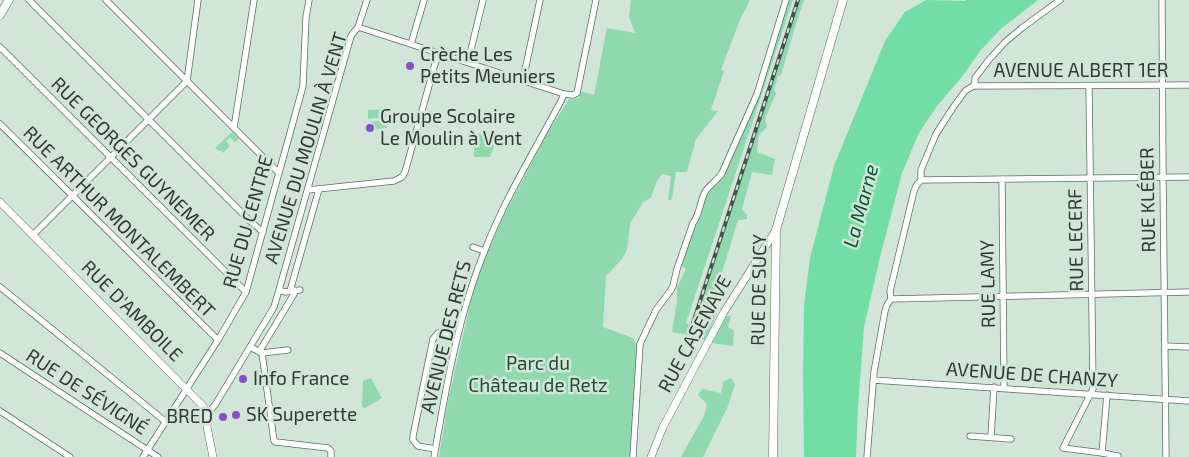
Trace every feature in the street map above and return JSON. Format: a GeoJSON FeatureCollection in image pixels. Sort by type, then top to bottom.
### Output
{"type":"FeatureCollection","features":[{"type":"Feature","properties":{"kind":"main road"},"geometry":{"type":"LineString","coordinates":[[0,15],[10,0]]}},
{"type":"Feature","properties":{"kind":"main road","name":"RUE DE SUCY"},"geometry":{"type":"LineString","coordinates":[[773,457],[776,230],[843,0]]}},
{"type":"Feature","properties":{"kind":"street"},"geometry":{"type":"LineString","coordinates":[[29,0],[263,232]]}},
{"type":"Feature","properties":{"kind":"street"},"geometry":{"type":"LineString","coordinates":[[106,0],[279,173]]}},
{"type":"Feature","properties":{"kind":"street"},"geometry":{"type":"LineString","coordinates":[[33,235],[187,81],[198,0]]}},
{"type":"Feature","properties":{"kind":"street"},"geometry":{"type":"LineString","coordinates":[[234,128],[254,0]]}},
{"type":"Feature","properties":{"kind":"street","name":"RUE DU CENTRE"},"geometry":{"type":"LineString","coordinates":[[143,457],[187,390],[246,292],[303,86],[306,17],[309,0]]}},
{"type":"Feature","properties":{"kind":"street"},"geometry":{"type":"LineString","coordinates":[[358,27],[367,0]]}},
{"type":"Feature","properties":{"kind":"street"},"geometry":{"type":"LineString","coordinates":[[412,44],[424,0]]}},
{"type":"Feature","properties":{"kind":"street"},"geometry":{"type":"LineString","coordinates":[[468,62],[483,0]]}},
{"type":"Feature","properties":{"kind":"street"},"geometry":{"type":"LineString","coordinates":[[523,80],[540,0]]}},
{"type":"Feature","properties":{"kind":"street"},"geometry":{"type":"LineString","coordinates":[[564,94],[573,95],[576,93],[596,0]]}},
{"type":"Feature","properties":{"kind":"street"},"geometry":{"type":"LineString","coordinates":[[633,457],[640,344],[656,310],[673,286],[679,262],[704,193],[722,173],[757,94],[786,0]]}},
{"type":"Feature","properties":{"kind":"street"},"geometry":{"type":"LineString","coordinates":[[867,457],[873,380],[886,305],[891,299],[890,290],[914,191],[921,180],[922,170],[936,134],[965,91],[973,86],[975,78],[1005,42],[1060,0]]}},
{"type":"Feature","properties":{"kind":"street","name":"RUE KLÉBER"},"geometry":{"type":"LineString","coordinates":[[1162,0],[1166,457]]}},
{"type":"Feature","properties":{"kind":"street","name":"AVENUE DU MOULIN À VENT"},"geometry":{"type":"LineString","coordinates":[[208,413],[215,406],[274,307],[351,36],[358,27],[564,94]]}},
{"type":"Feature","properties":{"kind":"street","name":"RUE GEORGES GUYNEMER"},"geometry":{"type":"LineString","coordinates":[[0,47],[246,292]]}},
{"type":"Feature","properties":{"kind":"street"},"geometry":{"type":"LineString","coordinates":[[308,190],[394,181],[402,177],[438,53]]}},
{"type":"Feature","properties":{"kind":"street","name":"AVENUE ALBERT 1ER"},"geometry":{"type":"LineString","coordinates":[[973,86],[1189,85]]}},
{"type":"Feature","properties":{"kind":"street","name":"RUE LECERF"},"geometry":{"type":"LineString","coordinates":[[1089,86],[1093,390],[1091,394]]}},
{"type":"Feature","properties":{"kind":"street","name":"AVENUE DES RETS"},"geometry":{"type":"LineString","coordinates":[[434,457],[445,393],[458,338],[468,299],[484,251],[503,210],[564,94]]}},
{"type":"Feature","properties":{"kind":"street","name":"RUE ARTHUR MONTALEMBERT"},"geometry":{"type":"LineString","coordinates":[[0,124],[218,340]]}},
{"type":"Feature","properties":{"kind":"street"},"geometry":{"type":"LineString","coordinates":[[921,180],[1189,177]]}},
{"type":"Feature","properties":{"kind":"street","name":"RUE LAMY"},"geometry":{"type":"LineString","coordinates":[[1002,179],[1004,388]]}},
{"type":"Feature","properties":{"kind":"street"},"geometry":{"type":"LineString","coordinates":[[319,189],[294,294],[261,353],[274,441],[328,448],[331,457]]}},
{"type":"Feature","properties":{"kind":"street","name":"RUE D'AMBOILE"},"geometry":{"type":"LineString","coordinates":[[0,202],[208,413]]}},
{"type":"Feature","properties":{"kind":"street","name":"RUE CASENAVE"},"geometry":{"type":"LineString","coordinates":[[651,457],[663,427],[724,312],[776,230]]}},
{"type":"Feature","properties":{"kind":"street"},"geometry":{"type":"LineString","coordinates":[[473,247],[484,251]]}},
{"type":"Feature","properties":{"kind":"street"},"geometry":{"type":"LineString","coordinates":[[0,287],[166,422]]}},
{"type":"Feature","properties":{"kind":"street"},"geometry":{"type":"LineString","coordinates":[[279,290],[285,292],[294,291]]}},
{"type":"Feature","properties":{"kind":"street"},"geometry":{"type":"LineString","coordinates":[[891,299],[1189,292]]}},
{"type":"Feature","properties":{"kind":"street"},"geometry":{"type":"LineString","coordinates":[[435,449],[418,446],[413,440],[413,436],[434,336],[438,333],[447,335]]}},
{"type":"Feature","properties":{"kind":"street"},"geometry":{"type":"LineString","coordinates":[[1165,346],[1189,347]]}},
{"type":"Feature","properties":{"kind":"street"},"geometry":{"type":"LineString","coordinates":[[250,347],[261,353],[288,350]]}},
{"type":"Feature","properties":{"kind":"street","name":"RUE DE SÉVIGNÉ"},"geometry":{"type":"LineString","coordinates":[[0,353],[158,457]]}},
{"type":"Feature","properties":{"kind":"street","name":"AVENUE DE CHANZY"},"geometry":{"type":"LineString","coordinates":[[873,380],[1189,401]]}},
{"type":"Feature","properties":{"kind":"street"},"geometry":{"type":"LineString","coordinates":[[991,437],[994,387]]}},
{"type":"Feature","properties":{"kind":"street"},"geometry":{"type":"LineString","coordinates":[[1091,394],[1063,448],[1118,456]]}},
{"type":"Feature","properties":{"kind":"street"},"geometry":{"type":"LineString","coordinates":[[1102,454],[1107,395]]}},
{"type":"Feature","properties":{"kind":"street"},"geometry":{"type":"LineString","coordinates":[[0,411],[70,457]]}},
{"type":"Feature","properties":{"kind":"street"},"geometry":{"type":"LineString","coordinates":[[208,413],[207,427],[213,457]]}},
{"type":"Feature","properties":{"kind":"street"},"geometry":{"type":"LineString","coordinates":[[970,436],[1011,439]]}},
{"type":"Feature","properties":{"kind":"green space","name":"Parc du Château de Retz"},"geometry":{"type":"Polygon","coordinates":[[[631,0],[750,0],[739,22],[721,70],[724,71],[711,110],[718,111],[696,139],[687,172],[676,172],[672,199],[668,201],[671,176],[662,174],[657,181],[651,198],[643,202],[630,224],[627,250],[622,259],[606,276],[603,327],[633,338],[637,345],[634,457],[439,457],[448,401],[478,275],[502,219],[545,137],[569,99],[580,97],[580,91],[594,95],[607,28],[635,33],[629,17],[631,0]]]}},
{"type":"Feature","properties":{"kind":"green space"},"geometry":{"type":"Polygon","coordinates":[[[789,0],[793,0],[686,323],[696,324],[799,0],[804,0],[781,75],[778,76],[774,90],[776,93],[765,119],[767,127],[759,135],[757,152],[775,159],[772,175],[752,172],[742,209],[747,215],[747,219],[738,220],[716,292],[715,306],[717,313],[705,341],[699,337],[672,332],[677,301],[677,287],[686,269],[681,265],[693,229],[701,214],[706,194],[724,173],[747,119],[789,0]]]}},
{"type":"Feature","properties":{"kind":"green space"},"geometry":{"type":"Polygon","coordinates":[[[385,109],[386,117],[368,119],[368,110],[385,109]]]}},
{"type":"Feature","properties":{"kind":"green space"},"geometry":{"type":"Polygon","coordinates":[[[386,120],[387,128],[370,130],[369,122],[386,120]]]}},
{"type":"Feature","properties":{"kind":"green space"},"geometry":{"type":"Polygon","coordinates":[[[232,132],[239,139],[235,142],[230,137],[226,141],[230,146],[223,153],[215,148],[232,132]]]}},
{"type":"Feature","properties":{"kind":"green space"},"geometry":{"type":"Polygon","coordinates":[[[477,133],[496,142],[490,157],[474,157],[474,144],[477,133]]]}},
{"type":"Feature","properties":{"kind":"green space"},"geometry":{"type":"Polygon","coordinates":[[[725,316],[731,316],[728,327],[734,331],[733,346],[711,343],[725,316]]]}},
{"type":"Feature","properties":{"kind":"green space"},"geometry":{"type":"Polygon","coordinates":[[[371,378],[382,398],[365,408],[362,407],[363,381],[371,378]]]}},
{"type":"Feature","properties":{"kind":"green space"},"geometry":{"type":"Polygon","coordinates":[[[731,378],[735,384],[728,406],[703,457],[681,457],[704,416],[707,404],[698,395],[702,389],[721,393],[723,382],[731,378]]]}},
{"type":"Feature","properties":{"kind":"water","name":"La Marne"},"geometry":{"type":"Polygon","coordinates":[[[926,0],[1038,0],[1002,28],[981,50],[961,78],[937,106],[919,133],[902,173],[864,327],[856,457],[804,457],[804,305],[810,258],[834,166],[885,41],[905,12],[926,0]]]}},
{"type":"Feature","properties":{"kind":"railway"},"geometry":{"type":"LineString","coordinates":[[692,326],[798,0]]}},
{"type":"Feature","properties":{"kind":"place","name":"Crèche Les Petits Meuniers"},"geometry":{"type":"Point","coordinates":[410,66]}},
{"type":"Feature","properties":{"kind":"place","name":"Groupe Scolaire Le Moulin à Vent"},"geometry":{"type":"Point","coordinates":[370,128]}},
{"type":"Feature","properties":{"kind":"place","name":"Info France"},"geometry":{"type":"Point","coordinates":[243,379]}},
{"type":"Feature","properties":{"kind":"place","name":"SK Superette"},"geometry":{"type":"Point","coordinates":[236,415]}},
{"type":"Feature","properties":{"kind":"place","name":"BRED"},"geometry":{"type":"Point","coordinates":[223,417]}}]}
